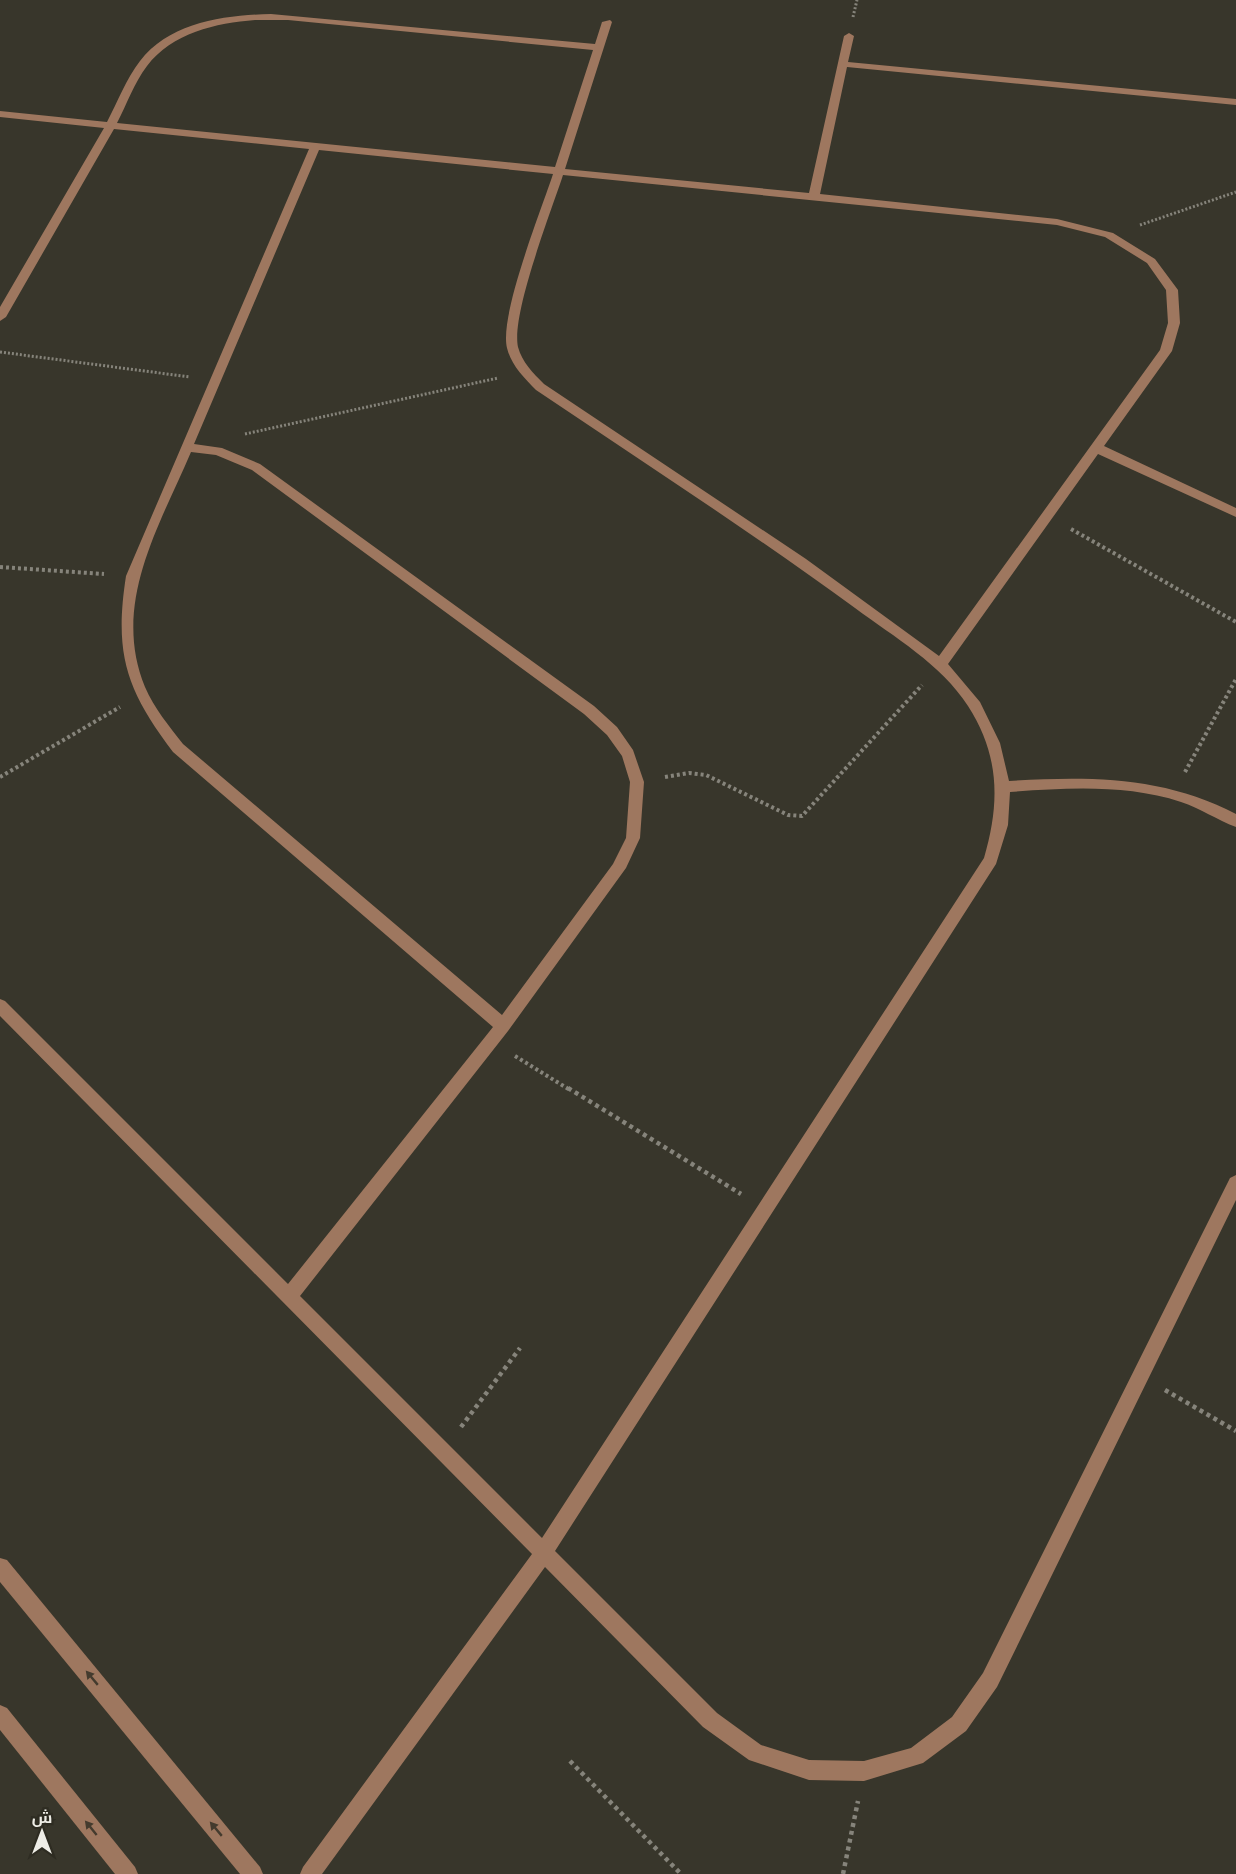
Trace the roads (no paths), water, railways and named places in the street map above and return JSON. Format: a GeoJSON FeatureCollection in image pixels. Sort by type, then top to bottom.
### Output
{"type":"FeatureCollection","features":[{"type":"Feature","properties":{"kind":"street"},"geometry":{"type":"LineString","coordinates":[[0,317],[111,125],[141,67],[159,48],[185,32],[218,21],[253,16],[288,17],[598,47]]}},
{"type":"Feature","properties":{"kind":"street"},"geometry":{"type":"LineString","coordinates":[[310,1874],[543,1554],[991,860],[1001,825],[1003,787],[993,743],[973,702],[940,664],[801,562],[540,387],[525,373],[514,355],[510,337],[512,317],[607,22]]}},
{"type":"Feature","properties":{"kind":"street"},"geometry":{"type":"LineString","coordinates":[[814,197],[849,36]]}},
{"type":"Feature","properties":{"kind":"street"},"geometry":{"type":"LineString","coordinates":[[843,64],[1236,102]]}},
{"type":"Feature","properties":{"kind":"street"},"geometry":{"type":"LineString","coordinates":[[0,114],[1057,222],[1109,235],[1151,261],[1172,290],[1174,323],[1166,351],[940,664]]}},
{"type":"Feature","properties":{"kind":"street"},"geometry":{"type":"LineString","coordinates":[[315,146],[132,576],[126,609],[126,638],[132,672],[156,720],[178,748],[503,1026]]}},
{"type":"Feature","properties":{"kind":"street"},"geometry":{"type":"LineString","coordinates":[[187,447],[218,451],[256,467],[589,710],[612,731],[628,754],[637,782],[633,838],[619,868],[503,1026],[288,1297]]}},
{"type":"Feature","properties":{"kind":"street"},"geometry":{"type":"LineString","coordinates":[[1096,448],[1236,513]]}},
{"type":"Feature","properties":{"kind":"street"},"geometry":{"type":"LineString","coordinates":[[1003,787],[1057,783],[1124,784],[1173,793],[1222,813],[1236,822]]}},
{"type":"Feature","properties":{"kind":"street"},"geometry":{"type":"LineString","coordinates":[[0,1006],[710,1720],[756,1753],[809,1770],[864,1771],[916,1756],[958,1724],[990,1680],[1236,1183]]}},
{"type":"Feature","properties":{"kind":"street"},"geometry":{"type":"LineString","coordinates":[[0,1567],[253,1874]]}},
{"type":"Feature","properties":{"kind":"street"},"geometry":{"type":"LineString","coordinates":[[0,1715],[128,1874]]}}]}
